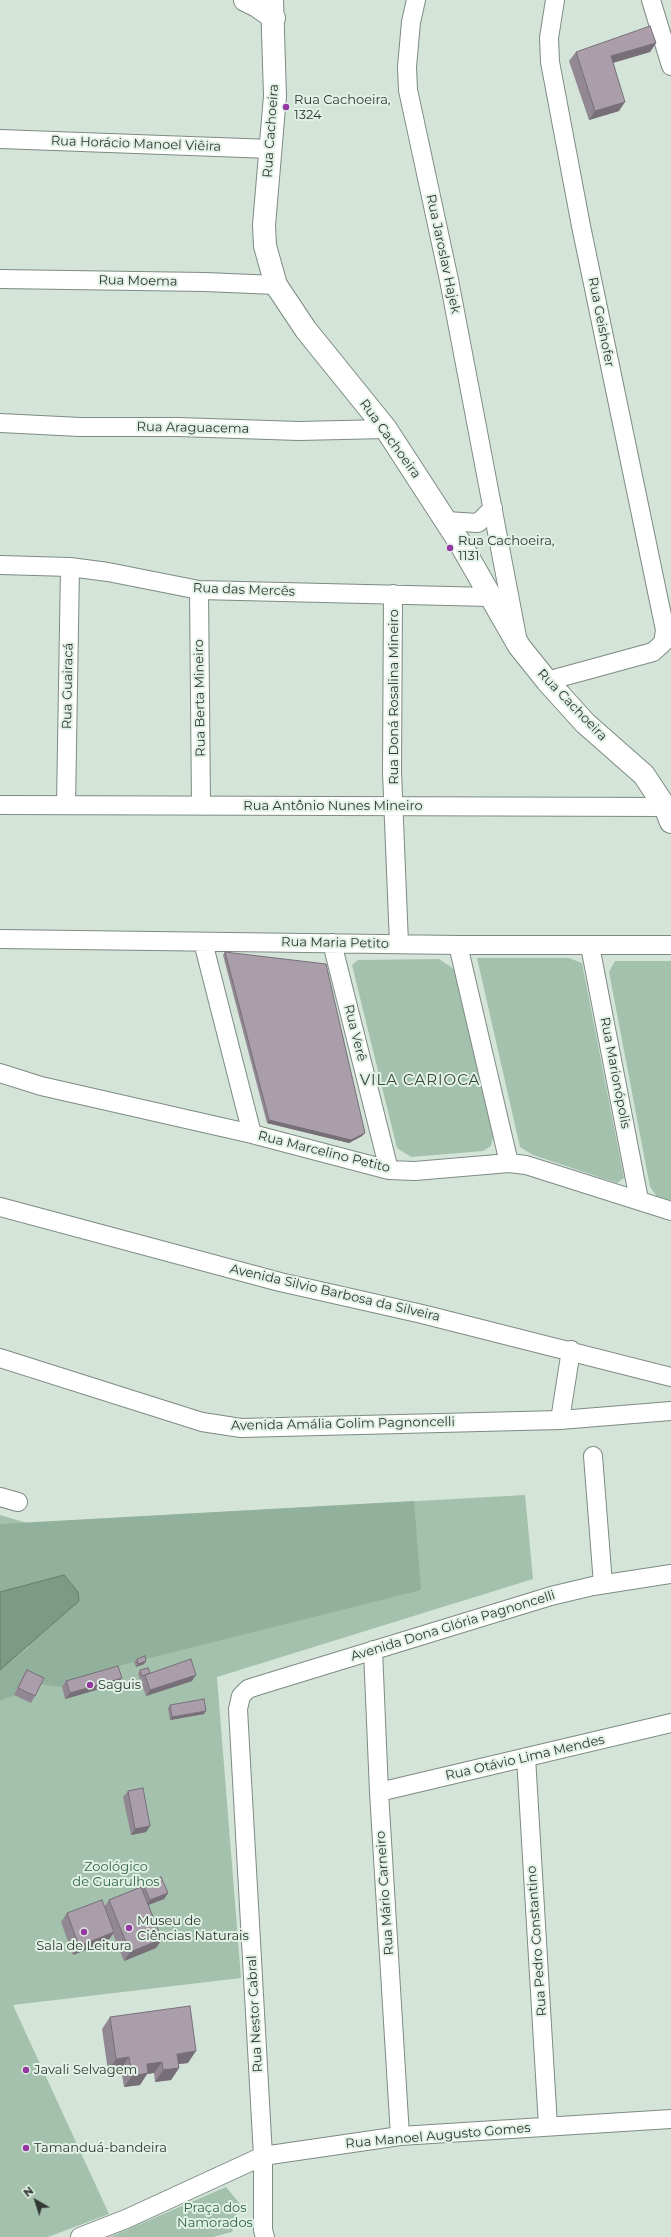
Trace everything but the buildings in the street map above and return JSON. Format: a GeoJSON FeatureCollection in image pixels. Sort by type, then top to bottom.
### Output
{"type":"FeatureCollection","features":[{"type":"Feature","properties":{"kind":"main road"},"geometry":{"type":"LineString","coordinates":[[245,0],[258,6],[273,9]]}},
{"type":"Feature","properties":{"kind":"main road","name":"Rua Cachoeira"},"geometry":{"type":"LineString","coordinates":[[273,9],[275,96],[264,225],[265,246],[276,285],[306,330],[386,429],[446,521],[519,646],[546,682],[585,723],[644,775],[668,814]]}},
{"type":"Feature","properties":{"kind":"street","name":"Rua Jaroslav Hajek"},"geometry":{"type":"LineString","coordinates":[[416,0],[411,22],[407,67],[408,90],[449,280],[519,646]]}},
{"type":"Feature","properties":{"kind":"street","name":"Rua Geishofer"},"geometry":{"type":"LineString","coordinates":[[546,682],[653,652],[663,643],[665,630],[582,233],[550,62],[549,38],[555,0]]}},
{"type":"Feature","properties":{"kind":"street"},"geometry":{"type":"LineString","coordinates":[[651,0],[671,66]]}},
{"type":"Feature","properties":{"kind":"street","name":"Rua Horácio Manoel Viêira"},"geometry":{"type":"LineString","coordinates":[[0,139],[271,149]]}},
{"type":"Feature","properties":{"kind":"street","name":"Rua Moema"},"geometry":{"type":"LineString","coordinates":[[0,279],[205,282],[276,285]]}},
{"type":"Feature","properties":{"kind":"street","name":"Rua Araguacema"},"geometry":{"type":"LineString","coordinates":[[0,423],[80,427],[178,427],[299,431],[386,429]]}},
{"type":"Feature","properties":{"kind":"street"},"geometry":{"type":"LineString","coordinates":[[446,521],[478,523],[493,508]]}},
{"type":"Feature","properties":{"kind":"street","name":"Rua das Mercês"},"geometry":{"type":"LineString","coordinates":[[0,565],[70,567],[108,572],[199,590],[490,597]]}},
{"type":"Feature","properties":{"kind":"street","name":"Rua Guairacá"},"geometry":{"type":"LineString","coordinates":[[66,806],[70,567]]}},
{"type":"Feature","properties":{"kind":"street","name":"Rua Berta Mineiro"},"geometry":{"type":"LineString","coordinates":[[199,590],[201,806]]}},
{"type":"Feature","properties":{"kind":"street","name":"Rua Doná Rosalina Mineiro"},"geometry":{"type":"LineString","coordinates":[[393,594],[392,772],[395,806],[399,944]]}},
{"type":"Feature","properties":{"kind":"street","name":"Rua Antônio Nunes Mineiro"},"geometry":{"type":"LineString","coordinates":[[0,805],[395,806],[668,814]]}},
{"type":"Feature","properties":{"kind":"street","name":"Rua Maria Petito"},"geometry":{"type":"LineString","coordinates":[[0,939],[458,945],[671,945]]}},
{"type":"Feature","properties":{"kind":"street"},"geometry":{"type":"LineString","coordinates":[[203,942],[252,1134]]}},
{"type":"Feature","properties":{"kind":"street","name":"Rua Verê"},"geometry":{"type":"LineString","coordinates":[[332,943],[389,1170]]}},
{"type":"Feature","properties":{"kind":"street"},"geometry":{"type":"LineString","coordinates":[[458,945],[509,1163]]}},
{"type":"Feature","properties":{"kind":"street","name":"Rua Marionópolis"},"geometry":{"type":"LineString","coordinates":[[590,946],[639,1200]]}},
{"type":"Feature","properties":{"kind":"street","name":"Rua Marcelino Petito"},"geometry":{"type":"LineString","coordinates":[[0,1073],[41,1086],[252,1134],[389,1170],[415,1171],[509,1163],[526,1165],[671,1211]]}},
{"type":"Feature","properties":{"kind":"street","name":"Avenida Silvio Barbosa da Silveira"},"geometry":{"type":"LineString","coordinates":[[0,1207],[280,1282],[571,1350],[671,1377]]}},
{"type":"Feature","properties":{"kind":"street"},"geometry":{"type":"LineString","coordinates":[[560,1420],[571,1350]]}},
{"type":"Feature","properties":{"kind":"street","name":"Avenida Amália Golim Pagnoncelli"},"geometry":{"type":"LineString","coordinates":[[0,1358],[219,1426],[249,1428],[560,1420],[671,1411]]}},
{"type":"Feature","properties":{"kind":"street"},"geometry":{"type":"LineString","coordinates":[[593,1456],[603,1584]]}},
{"type":"Feature","properties":{"kind":"street"},"geometry":{"type":"LineString","coordinates":[[0,1497],[18,1502]]}},
{"type":"Feature","properties":{"kind":"street","name":"Avenida Dona Glória Pagnoncelli"},"geometry":{"type":"LineString","coordinates":[[241,1696],[248,1689],[257,1686],[551,1596],[603,1584],[671,1574]]}},
{"type":"Feature","properties":{"kind":"street","name":"Rua Mário Carneiro"},"geometry":{"type":"LineString","coordinates":[[373,1650],[379,1792],[400,2136]]}},
{"type":"Feature","properties":{"kind":"street","name":"Rua Nestor Cabral"},"geometry":{"type":"LineString","coordinates":[[241,1696],[238,1709],[263,2156],[263,2230],[265,2237]]}},
{"type":"Feature","properties":{"kind":"street","name":"Rua Otávio Lima Mendes"},"geometry":{"type":"LineString","coordinates":[[379,1792],[671,1723]]}},
{"type":"Feature","properties":{"kind":"street","name":"Rua Pedro Constantino"},"geometry":{"type":"LineString","coordinates":[[526,1757],[548,2126]]}},
{"type":"Feature","properties":{"kind":"street","name":"Rua Manoel Augusto Gomes"},"geometry":{"type":"LineString","coordinates":[[80,2237],[126,2219],[263,2156],[400,2136],[671,2119]]}},
{"type":"Feature","properties":{"kind":"green space"},"geometry":{"type":"Polygon","coordinates":[[[477,958],[569,958],[582,963],[624,1178],[617,1183],[533,1155],[520,1147],[477,958]]]}},
{"type":"Feature","properties":{"kind":"green space"},"geometry":{"type":"Polygon","coordinates":[[[439,959],[454,969],[493,1136],[491,1146],[483,1151],[411,1157],[397,1148],[352,965],[358,960],[439,959]]]}},
{"type":"Feature","properties":{"kind":"green space"},"geometry":{"type":"Polygon","coordinates":[[[615,961],[671,961],[671,1202],[658,1198],[650,1187],[609,972],[615,961]]]}},
{"type":"Feature","properties":{"kind":"green space","name":"Zoológico de Guarulhos"},"geometry":{"type":"Polygon","coordinates":[[[525,1495],[533,1579],[217,1677],[241,1978],[13,2005],[109,2214],[48,2237],[0,2237],[0,1515],[27,1523],[525,1495]]]}},
{"type":"Feature","properties":{"kind":"green space","name":"Praça dos Namorados"},"geometry":{"type":"Polygon","coordinates":[[[226,2187],[240,2204],[232,2232],[213,2237],[110,2237],[226,2187]]]}},
{"type":"Feature","properties":{"kind":"shaded area"},"geometry":{"type":"Polygon","coordinates":[[[414,1501],[421,1590],[114,1667],[114,1672],[62,1687],[40,1684],[23,1676],[14,1695],[0,1701],[0,1670],[29,1647],[64,1575],[0,1592],[0,1524],[414,1501]]]}},
{"type":"Feature","properties":{"kind":"shaded area"},"geometry":{"type":"Polygon","coordinates":[[[64,1575],[78,1592],[79,1601],[0,1670],[0,1592],[64,1575]]]}},
{"type":"Feature","properties":{"kind":"place","name":"Rua Cachoeira, 1324"},"geometry":{"type":"Point","coordinates":[286,107]}},
{"type":"Feature","properties":{"kind":"place","name":"Rua Cachoeira, 1131"},"geometry":{"type":"Point","coordinates":[450,548]}},
{"type":"Feature","properties":{"kind":"place","name":"Saguis"},"geometry":{"type":"Point","coordinates":[90,1685]}},
{"type":"Feature","properties":{"kind":"place","name":"Museu de Ciências Naturais"},"geometry":{"type":"Point","coordinates":[129,1928]}},
{"type":"Feature","properties":{"kind":"place","name":"Sala de Leitura"},"geometry":{"type":"Point","coordinates":[84,1932]}},
{"type":"Feature","properties":{"kind":"place","name":"Javali Selvagem"},"geometry":{"type":"Point","coordinates":[26,2070]}},
{"type":"Feature","properties":{"kind":"place","name":"Tamanduá-bandeira"},"geometry":{"type":"Point","coordinates":[26,2148]}},
{"type":"Feature","properties":{"kind":"district","name":"VILA CARIOCA"},"geometry":{"type":"Point","coordinates":[420,1081]}}]}
